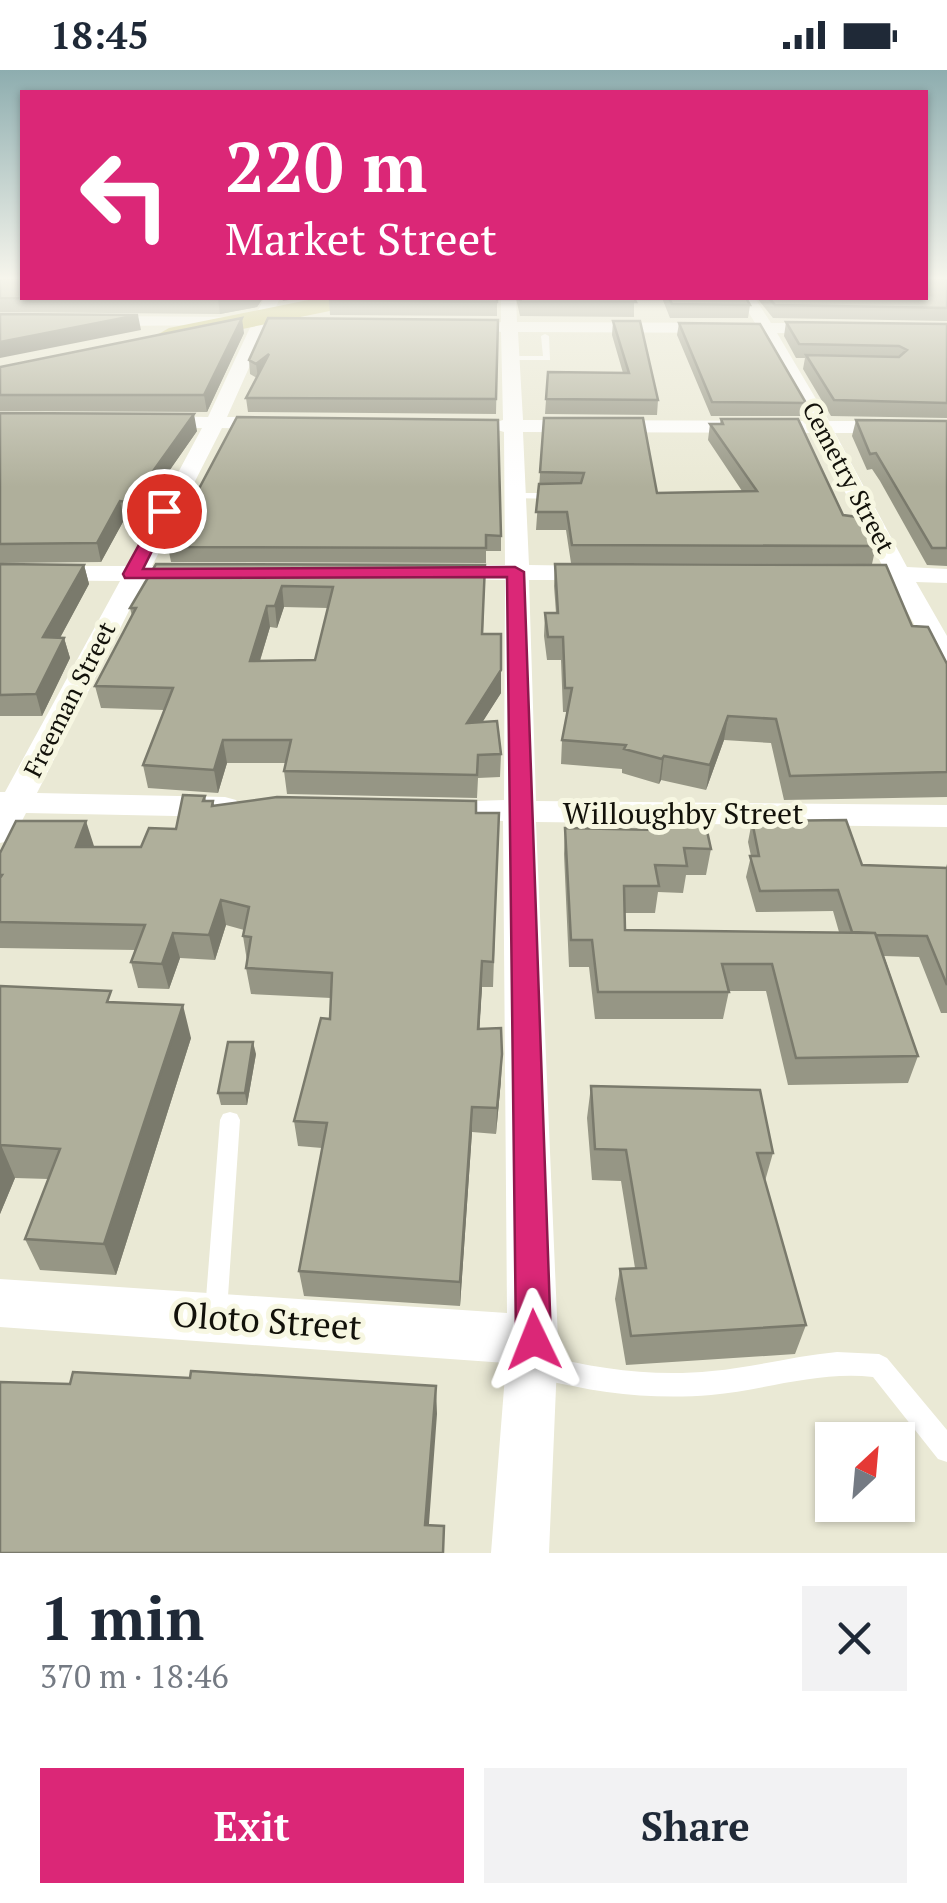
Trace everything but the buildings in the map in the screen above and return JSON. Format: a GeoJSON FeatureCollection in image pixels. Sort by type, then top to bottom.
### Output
{"type":"FeatureCollection","features":[{"type":"Feature","properties":{"kind":"highway"},"geometry":{"type":"LineString","coordinates":[[104,350],[112,348]]}},
{"type":"Feature","properties":{"kind":"street","name":"Freeman Street"},"geometry":{"type":"LineString","coordinates":[[0,832],[8,802],[215,422],[243,348]]}},
{"type":"Feature","properties":{"kind":"street"},"geometry":{"type":"LineString","coordinates":[[515,348],[515,572],[532,1352],[520,1553]]}},
{"type":"Feature","properties":{"kind":"street","name":"Cemetry Street"},"geometry":{"type":"LineString","coordinates":[[783,348],[795,363],[848,484],[947,660]]}},
{"type":"Feature","properties":{"kind":"street"},"geometry":{"type":"LineString","coordinates":[[136,422],[294,424]]}},
{"type":"Feature","properties":{"kind":"street"},"geometry":{"type":"LineString","coordinates":[[473,426],[947,427]]}},
{"type":"Feature","properties":{"kind":"street"},"geometry":{"type":"LineString","coordinates":[[421,572],[624,573]]}},
{"type":"Feature","properties":{"kind":"street"},"geometry":{"type":"LineString","coordinates":[[0,573],[219,574]]}},
{"type":"Feature","properties":{"kind":"street"},"geometry":{"type":"LineString","coordinates":[[824,573],[947,576]]}},
{"type":"Feature","properties":{"kind":"street"},"geometry":{"type":"LineString","coordinates":[[8,802],[261,807]]}},
{"type":"Feature","properties":{"kind":"street","name":"Willoughby Street"},"geometry":{"type":"LineString","coordinates":[[395,808],[520,814],[947,816]]}},
{"type":"Feature","properties":{"kind":"street","name":"Oloto Street"},"geometry":{"type":"LineString","coordinates":[[0,1303],[216,1315],[532,1352]]}},
{"type":"Feature","properties":{"kind":"lane"},"geometry":{"type":"LineString","coordinates":[[530,348],[549,376]]}},
{"type":"Feature","properties":{"kind":"lane"},"geometry":{"type":"LineString","coordinates":[[516,496],[576,495]]}},
{"type":"Feature","properties":{"kind":"lane"},"geometry":{"type":"LineString","coordinates":[[216,1315],[230,1120]]}},
{"type":"Feature","properties":{"kind":"lane"},"geometry":{"type":"LineString","coordinates":[[532,1352],[614,1385],[712,1383],[848,1360],[879,1366],[947,1450]]}},
{"type":"Feature","properties":{"kind":"route"},"geometry":{"type":"LineString","coordinates":[[164,511],[131,574],[515,572],[522,996],[534,1340]]}}]}
